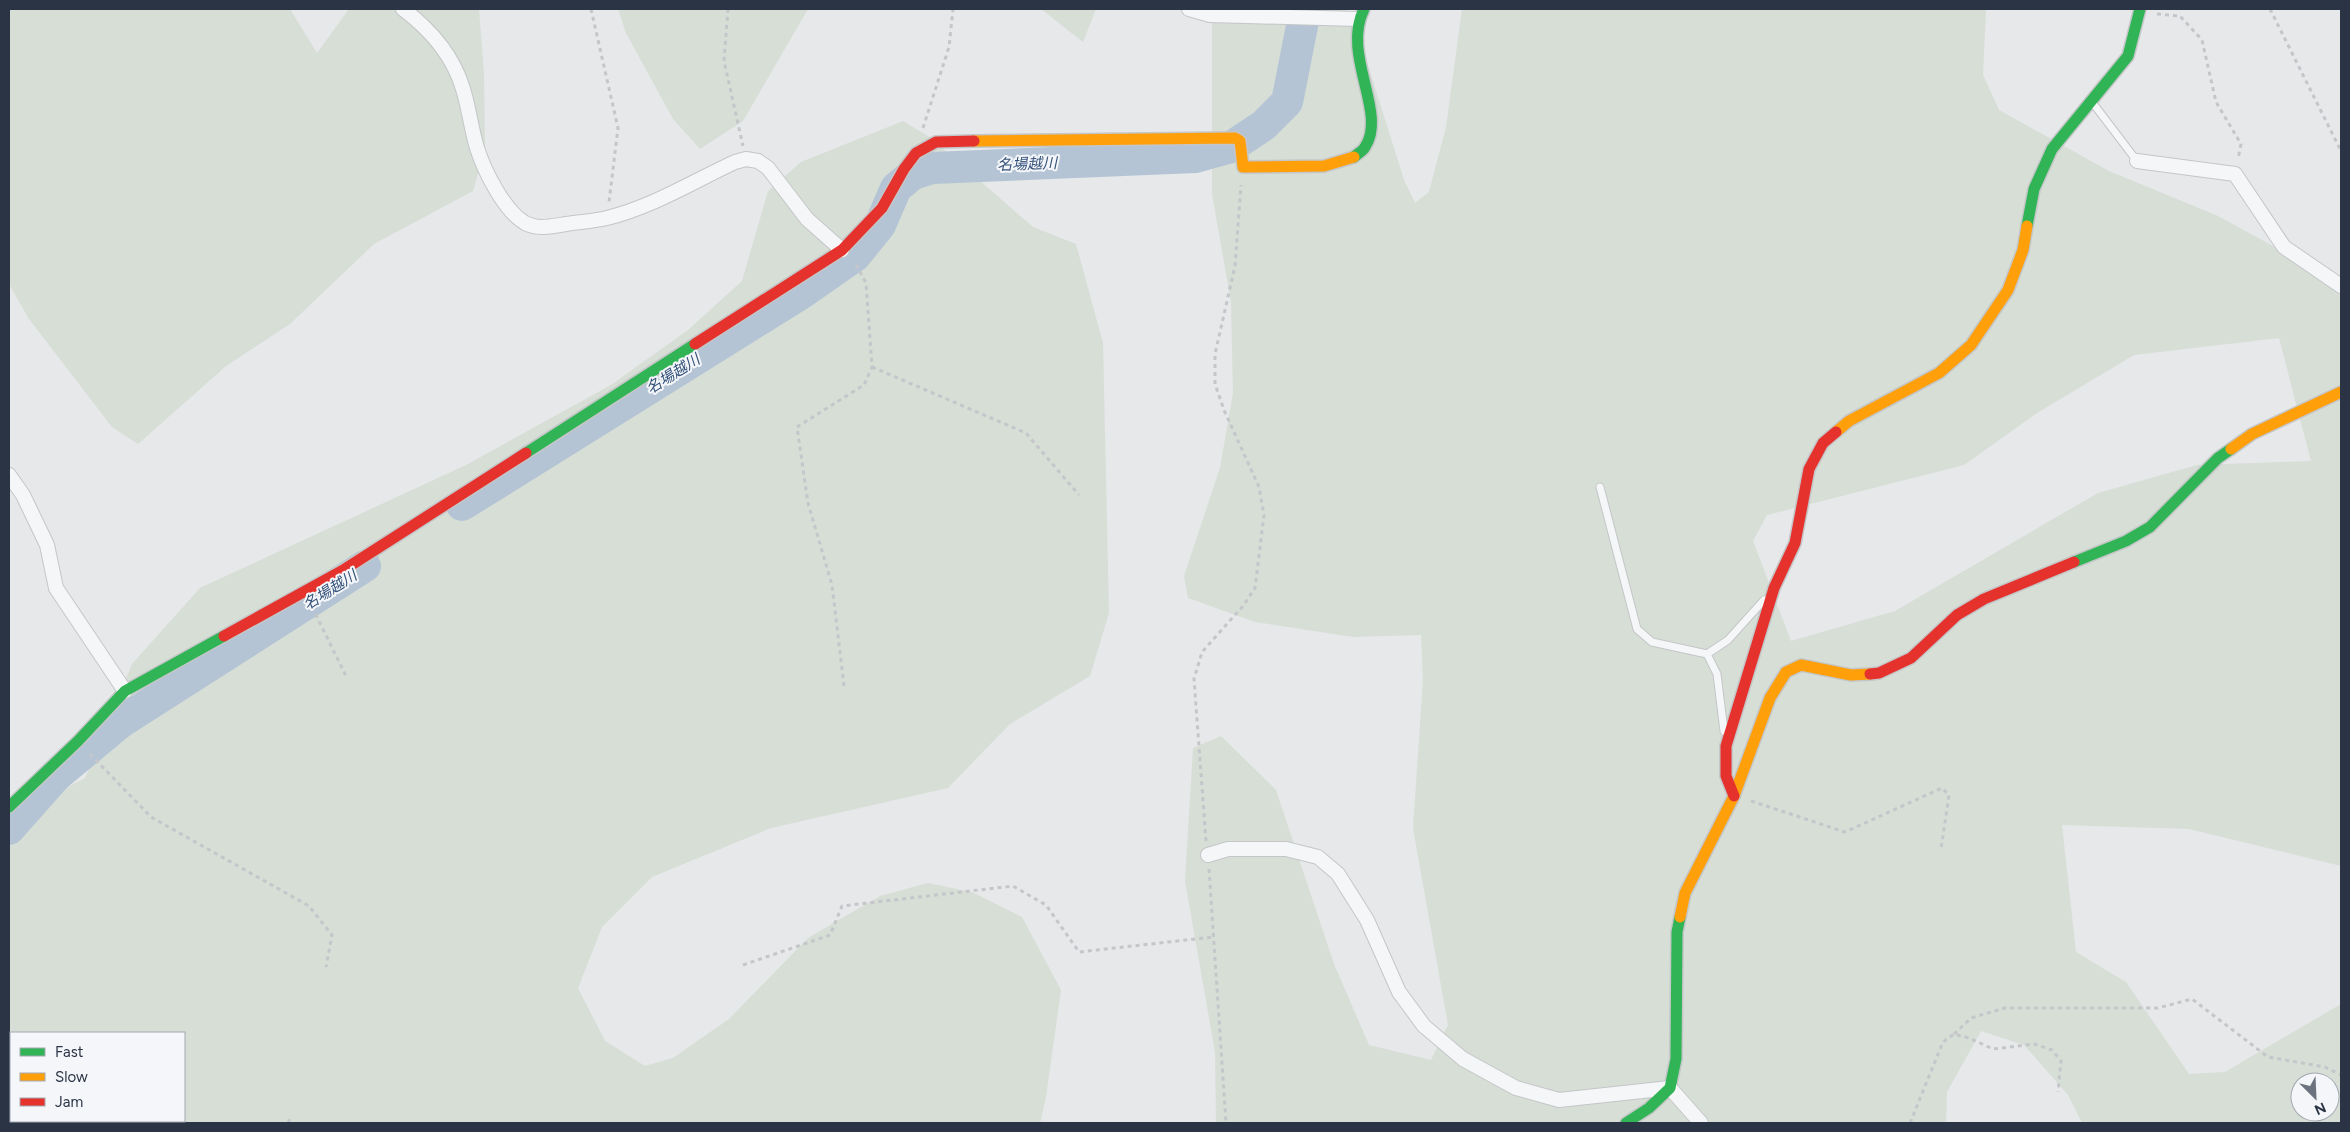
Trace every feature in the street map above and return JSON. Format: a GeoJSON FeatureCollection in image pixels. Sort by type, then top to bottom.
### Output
{"type":"FeatureCollection","features":[{"type":"Feature","properties":{"kind":"street"},"geometry":{"type":"LineString","coordinates":[[403,9],[418,19],[442,45],[454,65],[464,89],[477,149],[494,185],[513,214],[527,224],[542,228],[607,218],[640,207],[735,162],[746,159],[758,161],[768,168],[807,219],[842,250]]}},
{"type":"Feature","properties":{"kind":"street"},"geometry":{"type":"LineString","coordinates":[[9,807],[125,691],[345,569],[842,250],[883,206],[913,154],[924,146],[936,142],[1235,138],[1240,141],[1242,147],[1243,164],[1334,164],[1349,160],[1362,151],[1371,138],[1372,120],[1356,45],[1361,14],[1330,19],[1210,15],[1188,9]]}},
{"type":"Feature","properties":{"kind":"street"},"geometry":{"type":"LineString","coordinates":[[1734,796],[1726,776],[1726,746],[1774,588],[1795,543],[1809,469],[1823,444],[1849,421],[1939,373],[1971,345],[2008,290],[2023,250],[2034,190],[2052,149],[2128,56],[2140,9]]}},
{"type":"Feature","properties":{"kind":"street"},"geometry":{"type":"LineString","coordinates":[[2137,161],[2235,174],[2284,247],[2341,286]]}},
{"type":"Feature","properties":{"kind":"street"},"geometry":{"type":"LineString","coordinates":[[1626,1123],[1649,1108],[1670,1088],[1676,1059],[1677,932],[1686,893],[1734,796],[1770,698],[1786,672],[1801,665],[1851,676],[1879,673],[1912,658],[1957,615],[1984,599],[2126,541],[2150,527],[2218,458],[2252,434],[2341,392]]}},
{"type":"Feature","properties":{"kind":"street"},"geometry":{"type":"LineString","coordinates":[[9,475],[22,495],[47,545],[56,588],[125,691]]}},
{"type":"Feature","properties":{"kind":"street"},"geometry":{"type":"LineString","coordinates":[[1208,855],[1228,849],[1286,849],[1318,857],[1338,874],[1367,920],[1399,992],[1424,1026],[1463,1058],[1516,1088],[1560,1100],[1670,1088]]}},
{"type":"Feature","properties":{"kind":"street"},"geometry":{"type":"LineString","coordinates":[[1670,1088],[1701,1123]]}},
{"type":"Feature","properties":{"kind":"lane"},"geometry":{"type":"LineString","coordinates":[[2091,101],[2137,161]]}},
{"type":"Feature","properties":{"kind":"lane"},"geometry":{"type":"LineString","coordinates":[[1600,487],[1637,629],[1652,642],[1707,654],[1728,640],[1774,588]]}},
{"type":"Feature","properties":{"kind":"lane"},"geometry":{"type":"LineString","coordinates":[[1707,654],[1717,674],[1726,746]]}},
{"type":"Feature","properties":{"kind":"path"},"geometry":{"type":"LineString","coordinates":[[591,9],[618,128],[607,218]]}},
{"type":"Feature","properties":{"kind":"path"},"geometry":{"type":"LineString","coordinates":[[728,9],[724,61],[746,159]]}},
{"type":"Feature","properties":{"kind":"path"},"geometry":{"type":"LineString","coordinates":[[924,146],[922,124],[949,48],[954,9]]}},
{"type":"Feature","properties":{"kind":"path"},"geometry":{"type":"LineString","coordinates":[[2150,9],[2156,14],[2180,16],[2202,40],[2216,102],[2242,144],[2235,174]]}},
{"type":"Feature","properties":{"kind":"path"},"geometry":{"type":"LineString","coordinates":[[2270,9],[2341,152]]}},
{"type":"Feature","properties":{"kind":"path"},"geometry":{"type":"LineString","coordinates":[[1226,1123],[1194,679],[1202,652],[1243,606],[1254,588],[1264,515],[1259,488],[1224,410],[1215,384],[1215,354],[1235,266],[1243,164]]}},
{"type":"Feature","properties":{"kind":"path"},"geometry":{"type":"LineString","coordinates":[[844,686],[832,585],[808,503],[797,427],[864,385],[872,367],[866,283],[857,265]]}},
{"type":"Feature","properties":{"kind":"path"},"geometry":{"type":"LineString","coordinates":[[872,367],[1026,433],[1079,495]]}},
{"type":"Feature","properties":{"kind":"path"},"geometry":{"type":"LineString","coordinates":[[314,612],[346,676]]}},
{"type":"Feature","properties":{"kind":"path"},"geometry":{"type":"LineString","coordinates":[[78,740],[151,817],[309,906],[332,934],[326,967]]}},
{"type":"Feature","properties":{"kind":"path"},"geometry":{"type":"LineString","coordinates":[[1734,796],[1846,832],[1942,788],[1949,794],[1941,848]]}},
{"type":"Feature","properties":{"kind":"path"},"geometry":{"type":"LineString","coordinates":[[743,965],[830,935],[842,906],[1013,886],[1046,906],[1079,952],[1213,937]]}},
{"type":"Feature","properties":{"kind":"path"},"geometry":{"type":"LineString","coordinates":[[1910,1123],[1943,1042],[1971,1018],[2005,1008],[2158,1008],[2192,999],[2268,1058],[2325,1067],[2341,1075]]}},
{"type":"Feature","properties":{"kind":"path"},"geometry":{"type":"LineString","coordinates":[[1954,1034],[1969,1038],[1993,1049],[2034,1044],[2052,1050],[2062,1061],[2058,1092]]}},
{"type":"Feature","properties":{"kind":"path"},"geometry":{"type":"LineString","coordinates":[[288,1123],[291,1117]]}},
{"type":"Feature","properties":{"kind":"shaded area"},"geometry":{"type":"Polygon","coordinates":[[[9,9],[290,9],[317,53],[349,9],[479,9],[484,74],[485,149],[473,191],[374,244],[290,324],[226,366],[138,444],[112,427],[29,319],[9,284],[9,9]]]}},
{"type":"Feature","properties":{"kind":"shaded area"},"geometry":{"type":"Polygon","coordinates":[[[618,9],[808,9],[743,121],[700,149],[673,119],[626,33],[618,9]]]}},
{"type":"Feature","properties":{"kind":"shaded area"},"geometry":{"type":"Polygon","coordinates":[[[1041,9],[1096,9],[1083,42],[1041,9]]]}},
{"type":"Feature","properties":{"kind":"shaded area"},"geometry":{"type":"Polygon","coordinates":[[[1212,9],[1346,9],[1367,62],[1404,180],[1415,203],[1429,192],[1446,127],[1462,9],[1986,9],[1983,75],[1999,110],[2109,171],[2218,216],[2341,283],[2341,866],[2189,829],[2062,825],[2076,952],[2126,982],[2189,1074],[2225,1072],[2341,1004],[2341,1123],[2082,1123],[2068,1095],[2024,1045],[1981,1031],[1947,1092],[1946,1123],[1216,1123],[1215,1052],[1185,881],[1193,748],[1221,736],[1276,790],[1334,964],[1369,1045],[1431,1060],[1448,1025],[1413,828],[1423,680],[1421,635],[1353,637],[1255,622],[1188,598],[1184,576],[1220,468],[1233,393],[1231,302],[1212,194],[1212,9]],[[2279,338],[2134,355],[2037,413],[1964,465],[1767,515],[1753,541],[1791,641],[1895,611],[2098,493],[2197,465],[2311,461],[2279,338]]]}},
{"type":"Feature","properties":{"kind":"shaded area"},"geometry":{"type":"Polygon","coordinates":[[[903,121],[931,138],[1033,227],[1076,244],[1103,343],[1109,613],[1090,676],[1010,724],[948,788],[771,828],[652,877],[602,927],[578,988],[605,1041],[645,1066],[673,1058],[729,1019],[808,938],[880,896],[928,883],[972,892],[1022,917],[1061,990],[1046,1097],[1040,1123],[9,1123],[9,818],[85,778],[132,664],[200,588],[466,465],[611,385],[688,330],[742,281],[768,191],[801,162],[903,121]]]}},
{"type":"Feature","properties":{"kind":"waterway","name":"名場越川"},"geometry":{"type":"LineString","coordinates":[[462,505],[802,293],[855,256],[880,225],[896,188],[913,174],[932,168],[1195,157],[1231,147],[1264,125],[1287,102],[1307,9]]}},
{"type":"Feature","properties":{"kind":"waterway","name":"名場越川"},"geometry":{"type":"LineString","coordinates":[[9,829],[56,776],[121,722],[365,566]]}},
{"type":"Feature","properties":{"kind":"traffic: fast"},"geometry":{"type":"LineString","coordinates":[[1354,157],[1364,148],[1371,133],[1369,101],[1360,64],[1358,45],[1358,27],[1364,9]]}},
{"type":"Feature","properties":{"kind":"traffic: fast"},"geometry":{"type":"LineString","coordinates":[[2027,226],[2034,189],[2052,149],[2128,56],[2140,9]]}},
{"type":"Feature","properties":{"kind":"traffic: fast"},"geometry":{"type":"LineString","coordinates":[[526,453],[695,344]]}},
{"type":"Feature","properties":{"kind":"traffic: fast"},"geometry":{"type":"LineString","coordinates":[[2074,562],[2126,541],[2150,527],[2218,458],[2231,449]]}},
{"type":"Feature","properties":{"kind":"traffic: fast"},"geometry":{"type":"LineString","coordinates":[[9,807],[78,741],[125,691],[224,636]]}},
{"type":"Feature","properties":{"kind":"traffic: fast"},"geometry":{"type":"LineString","coordinates":[[1626,1123],[1649,1108],[1670,1088],[1676,1059],[1677,932],[1680,917]]}},
{"type":"Feature","properties":{"kind":"traffic: slow"},"geometry":{"type":"LineString","coordinates":[[974,141],[1235,138],[1240,141],[1243,167],[1324,166],[1354,157]]}},
{"type":"Feature","properties":{"kind":"traffic: slow"},"geometry":{"type":"LineString","coordinates":[[1836,432],[1849,421],[1939,373],[1971,345],[2008,290],[2023,250],[2027,226]]}},
{"type":"Feature","properties":{"kind":"traffic: slow"},"geometry":{"type":"LineString","coordinates":[[2231,449],[2252,434],[2341,392]]}},
{"type":"Feature","properties":{"kind":"traffic: slow"},"geometry":{"type":"LineString","coordinates":[[1680,917],[1685,893],[1734,796],[1770,698],[1786,672],[1801,665],[1851,675],[1870,674]]}},
{"type":"Feature","properties":{"kind":"traffic: jam"},"geometry":{"type":"LineString","coordinates":[[695,344],[842,250],[882,208],[904,169],[916,153],[936,142],[974,141]]}},
{"type":"Feature","properties":{"kind":"traffic: jam"},"geometry":{"type":"LineString","coordinates":[[1734,796],[1726,776],[1726,746],[1774,588],[1795,543],[1809,469],[1823,443],[1836,432]]}},
{"type":"Feature","properties":{"kind":"traffic: jam"},"geometry":{"type":"LineString","coordinates":[[224,636],[345,569],[526,453]]}},
{"type":"Feature","properties":{"kind":"traffic: jam"},"geometry":{"type":"LineString","coordinates":[[1870,674],[1879,673],[1911,658],[1957,615],[1984,599],[2074,562]]}}]}
